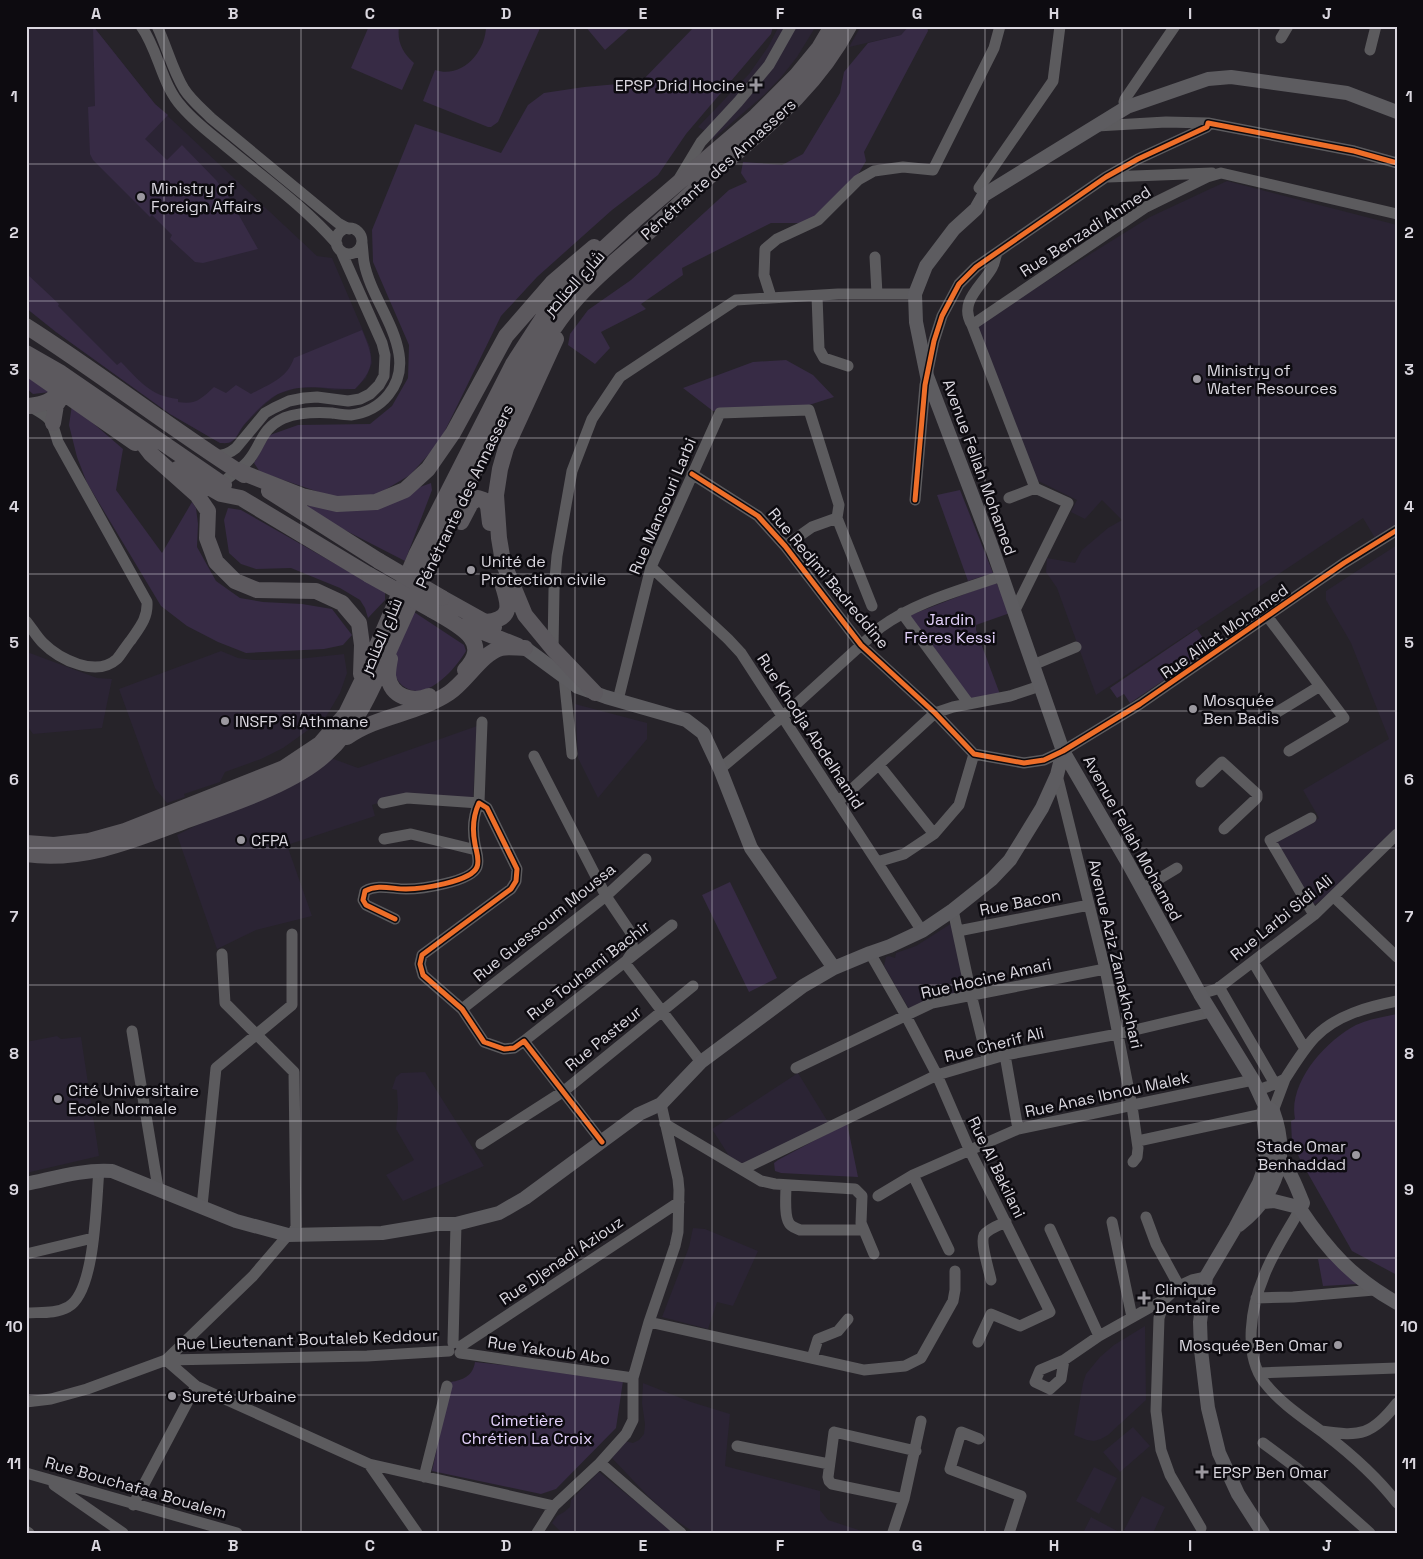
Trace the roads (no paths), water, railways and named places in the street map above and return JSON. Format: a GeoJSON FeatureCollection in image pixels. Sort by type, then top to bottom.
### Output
{"type":"FeatureCollection","features":[{"type":"Feature","properties":{"kind":"highway","name":"شارع العناصر"},"geometry":{"type":"LineString","coordinates":[[26,843],[63,844],[89,841],[125,831],[284,768],[320,744],[346,714],[417,553],[513,364],[548,310],[597,255],[756,116],[796,76],[819,48],[832,26]]}},
{"type":"Feature","properties":{"kind":"highway","name":"Pénétrante des Annassers"},"geometry":{"type":"LineString","coordinates":[[26,854],[44,856],[81,853],[118,846],[265,790],[305,770],[332,748],[352,725],[375,686],[451,518],[523,375],[548,334],[589,285],[610,265],[777,118],[806,88],[837,50],[849,26]]}},
{"type":"Feature","properties":{"kind":"highway"},"geometry":{"type":"LineString","coordinates":[[236,470],[302,496],[337,504],[376,502],[405,490],[428,469],[448,440],[506,336],[526,311],[553,282],[581,257],[635,220]]}},
{"type":"Feature","properties":{"kind":"highway"},"geometry":{"type":"LineString","coordinates":[[573,303],[506,448],[500,468],[496,495],[499,538],[503,562],[525,615],[553,649],[606,697]]}},
{"type":"Feature","properties":{"kind":"highway"},"geometry":{"type":"LineString","coordinates":[[26,326],[214,456],[379,561],[437,604],[464,629],[474,640],[476,651],[468,669],[436,694],[420,700],[405,698],[394,689],[388,676],[391,649]]}},
{"type":"Feature","properties":{"kind":"highway"},"geometry":{"type":"LineString","coordinates":[[26,339],[102,377]]}},
{"type":"Feature","properties":{"kind":"highway"},"geometry":{"type":"LineString","coordinates":[[26,353],[61,373],[241,498],[369,575],[437,604],[486,622],[525,648]]}},
{"type":"Feature","properties":{"kind":"highway"},"geometry":{"type":"LineString","coordinates":[[26,367],[151,454],[221,494],[241,498]]}},
{"type":"Feature","properties":{"kind":"highway"},"geometry":{"type":"LineString","coordinates":[[28,405],[41,405],[51,401],[63,391]]}},
{"type":"Feature","properties":{"kind":"highway"},"geometry":{"type":"LineString","coordinates":[[53,423],[56,405],[63,391]]}},
{"type":"Feature","properties":{"kind":"highway"},"geometry":{"type":"LineString","coordinates":[[120,414],[151,454],[197,495],[208,511],[207,538],[216,562],[236,581],[257,590],[316,591],[342,603],[360,623],[362,645],[361,683]]}},
{"type":"Feature","properties":{"kind":"highway"},"geometry":{"type":"LineString","coordinates":[[425,576],[453,535],[471,503],[478,498],[484,500],[488,506],[494,554],[507,603],[505,616],[498,620],[486,622]]}},
{"type":"Feature","properties":{"kind":"highway"},"geometry":{"type":"LineString","coordinates":[[437,604],[525,648]]}},
{"type":"Feature","properties":{"kind":"highway"},"geometry":{"type":"LineString","coordinates":[[332,748],[368,724],[426,705],[450,693],[489,654],[502,648],[525,648]]}},
{"type":"Feature","properties":{"kind":"main road"},"geometry":{"type":"LineString","coordinates":[[915,294],[926,266],[954,229],[976,209],[984,195],[1127,107],[1208,79],[1231,77],[1347,93],[1397,112]]}},
{"type":"Feature","properties":{"kind":"main road","name":"Avenue Fellah Mohamed"},"geometry":{"type":"LineString","coordinates":[[915,294],[916,322],[927,376],[1063,751],[1200,994],[1255,1085],[1267,1110],[1266,1132],[1272,1163]]}},
{"type":"Feature","properties":{"kind":"main road"},"geometry":{"type":"LineString","coordinates":[[525,648],[578,687],[686,720],[703,733],[720,769],[751,848],[834,968]]}},
{"type":"Feature","properties":{"kind":"main road"},"geometry":{"type":"LineString","coordinates":[[26,1184],[80,1172],[112,1171],[236,1221],[288,1235],[382,1233],[436,1224],[456,1224],[499,1213],[525,1198],[640,1114],[662,1104],[701,1062],[803,986],[834,968],[922,931],[953,910],[992,879],[1010,860],[1042,808],[1057,775],[1063,751]]}},
{"type":"Feature","properties":{"kind":"main road"},"geometry":{"type":"LineString","coordinates":[[1235,1228],[1263,1202],[1272,1163]]}},
{"type":"Feature","properties":{"kind":"main road"},"geometry":{"type":"LineString","coordinates":[[1272,1163],[1286,1166],[1303,1203],[1297,1207]]}},
{"type":"Feature","properties":{"kind":"main road"},"geometry":{"type":"LineString","coordinates":[[1263,1533],[1226,1471],[1214,1434],[1208,1408],[1201,1350],[1200,1322],[1206,1276],[1235,1228],[1259,1182],[1272,1163]]}},
{"type":"Feature","properties":{"kind":"main road"},"geometry":{"type":"LineString","coordinates":[[1263,1202],[1274,1201],[1297,1207],[1326,1245],[1346,1267],[1374,1290],[1397,1303]]}},
{"type":"Feature","properties":{"kind":"street"},"geometry":{"type":"LineString","coordinates":[[141,26],[166,83],[182,107],[200,125],[312,218],[348,254],[356,253],[362,243]]}},
{"type":"Feature","properties":{"kind":"street"},"geometry":{"type":"LineString","coordinates":[[157,26],[176,72],[185,90],[196,104],[338,223],[361,235],[364,263],[394,335],[399,353],[398,381],[389,395],[377,406],[350,415],[314,412],[299,414],[278,422],[272,425],[261,438],[248,460],[222,483]]}},
{"type":"Feature","properties":{"kind":"street"},"geometry":{"type":"LineString","coordinates":[[677,184],[701,142],[750,90],[769,65],[791,26]]}},
{"type":"Feature","properties":{"kind":"street"},"geometry":{"type":"LineString","coordinates":[[771,297],[764,276],[765,249],[777,239],[818,220],[858,180],[874,171],[903,167],[933,170],[994,48],[1000,26]]}},
{"type":"Feature","properties":{"kind":"street"},"geometry":{"type":"LineString","coordinates":[[979,188],[1053,81],[1060,26]]}},
{"type":"Feature","properties":{"kind":"street"},"geometry":{"type":"LineString","coordinates":[[1127,107],[1124,102],[1125,99],[1175,26]]}},
{"type":"Feature","properties":{"kind":"street"},"geometry":{"type":"LineString","coordinates":[[1282,38],[1288,26]]}},
{"type":"Feature","properties":{"kind":"street"},"geometry":{"type":"LineString","coordinates":[[1370,50],[1376,26]]}},
{"type":"Feature","properties":{"kind":"street"},"geometry":{"type":"LineString","coordinates":[[1095,126],[1166,122],[1208,123],[1354,151],[1397,163]]}},
{"type":"Feature","properties":{"kind":"street"},"geometry":{"type":"LineString","coordinates":[[915,500],[927,376],[934,341],[942,316],[959,284],[976,267],[1106,177],[1138,159],[1207,127],[1208,123]]}},
{"type":"Feature","properties":{"kind":"street"},"geometry":{"type":"LineString","coordinates":[[1106,177],[1221,173],[1397,214]]}},
{"type":"Feature","properties":{"kind":"street","name":"Rue Benzadi Ahmed"},"geometry":{"type":"LineString","coordinates":[[972,325],[1146,207],[1207,177],[1221,173]]}},
{"type":"Feature","properties":{"kind":"street"},"geometry":{"type":"LineString","coordinates":[[214,456],[232,452],[265,413],[289,401],[317,397],[348,401],[360,399],[370,394],[379,385],[384,376],[386,365],[382,343],[339,247],[339,233],[349,229]]}},
{"type":"Feature","properties":{"kind":"street"},"geometry":{"type":"LineString","coordinates":[[996,253],[991,270],[976,290],[966,311],[1035,488],[1068,503],[1014,612]]}},
{"type":"Feature","properties":{"kind":"street"},"geometry":{"type":"LineString","coordinates":[[875,257],[876,294]]}},
{"type":"Feature","properties":{"kind":"street"},"geometry":{"type":"LineString","coordinates":[[553,649],[554,590],[557,556],[572,471],[592,419],[620,377],[736,300],[838,294],[915,294]]}},
{"type":"Feature","properties":{"kind":"street"},"geometry":{"type":"LineString","coordinates":[[817,296],[819,349],[824,358],[848,366]]}},
{"type":"Feature","properties":{"kind":"street"},"geometry":{"type":"LineString","coordinates":[[27,626],[43,643],[59,655],[85,666],[96,666],[108,664],[116,659],[144,623],[148,612],[147,602],[58,442],[53,423],[44,414],[28,405]]}},
{"type":"Feature","properties":{"kind":"street","name":"Rue Mansouri Larbi"},"geometry":{"type":"LineString","coordinates":[[606,697],[651,567],[720,413],[810,410],[839,505],[837,518]]}},
{"type":"Feature","properties":{"kind":"street","name":"Rue Redjmi Badreddine"},"geometry":{"type":"LineString","coordinates":[[692,474],[758,516],[785,546],[861,645],[935,713],[974,754]]}},
{"type":"Feature","properties":{"kind":"street"},"geometry":{"type":"LineString","coordinates":[[1009,498],[1035,488]]}},
{"type":"Feature","properties":{"kind":"street"},"geometry":{"type":"LineString","coordinates":[[785,546],[812,527],[837,518],[872,606]]}},
{"type":"Feature","properties":{"kind":"street","name":"Rue Alilat Mohamed"},"geometry":{"type":"LineString","coordinates":[[1063,751],[1140,704],[1344,563],[1397,530]]}},
{"type":"Feature","properties":{"kind":"street","name":"Rue Khodja Abdelhamid"},"geometry":{"type":"LineString","coordinates":[[651,567],[728,638],[741,653],[922,931]]}},
{"type":"Feature","properties":{"kind":"street"},"geometry":{"type":"LineString","coordinates":[[720,769],[782,717],[881,627],[902,613],[1001,576]]}},
{"type":"Feature","properties":{"kind":"street"},"geometry":{"type":"LineString","coordinates":[[902,613],[969,704]]}},
{"type":"Feature","properties":{"kind":"street"},"geometry":{"type":"LineString","coordinates":[[1267,616],[1344,718],[1289,751]]}},
{"type":"Feature","properties":{"kind":"street"},"geometry":{"type":"LineString","coordinates":[[1033,665],[1076,648]]}},
{"type":"Feature","properties":{"kind":"street"},"geometry":{"type":"LineString","coordinates":[[564,677],[572,754]]}},
{"type":"Feature","properties":{"kind":"street"},"geometry":{"type":"LineString","coordinates":[[839,801],[935,713],[1010,696],[1040,686]]}},
{"type":"Feature","properties":{"kind":"street"},"geometry":{"type":"LineString","coordinates":[[1266,719],[1320,686]]}},
{"type":"Feature","properties":{"kind":"street"},"geometry":{"type":"LineString","coordinates":[[395,919],[366,905],[363,900],[365,891],[372,887],[423,888],[460,879],[472,873],[477,867],[478,859],[473,822],[479,803],[482,722]]}},
{"type":"Feature","properties":{"kind":"street"},"geometry":{"type":"LineString","coordinates":[[877,862],[904,854],[934,834],[959,805],[974,754],[1024,763],[1044,760],[1063,751]]}},
{"type":"Feature","properties":{"kind":"street"},"geometry":{"type":"LineString","coordinates":[[534,756],[606,896],[631,933],[633,951],[625,963],[701,1062]]}},
{"type":"Feature","properties":{"kind":"street"},"geometry":{"type":"LineString","coordinates":[[1202,782],[1222,762],[1257,794],[1257,798],[1224,829]]}},
{"type":"Feature","properties":{"kind":"street"},"geometry":{"type":"LineString","coordinates":[[879,765],[934,834]]}},
{"type":"Feature","properties":{"kind":"street","name":"Avenue Aziz Zamakhchari"},"geometry":{"type":"LineString","coordinates":[[1057,775],[1105,969],[1138,1142]]}},
{"type":"Feature","properties":{"kind":"street"},"geometry":{"type":"LineString","coordinates":[[383,803],[407,798],[479,803],[487,808],[516,869],[516,881],[511,889],[422,956],[420,964],[423,974],[462,1009],[484,1042],[504,1049],[514,1048],[524,1041],[602,1142]]}},
{"type":"Feature","properties":{"kind":"street"},"geometry":{"type":"LineString","coordinates":[[1312,818],[1270,840],[1314,915]]}},
{"type":"Feature","properties":{"kind":"street"},"geometry":{"type":"LineString","coordinates":[[384,839],[411,834],[476,850]]}},
{"type":"Feature","properties":{"kind":"street","name":"Rue Larbi Sidi Ali"},"geometry":{"type":"LineString","coordinates":[[1200,994],[1219,987],[1314,915],[1396,837]]}},
{"type":"Feature","properties":{"kind":"street","name":"Rue Guessoum Moussa"},"geometry":{"type":"LineString","coordinates":[[462,1009],[606,896],[646,859]]}},
{"type":"Feature","properties":{"kind":"street"},"geometry":{"type":"LineString","coordinates":[[1142,890],[1177,868]]}},
{"type":"Feature","properties":{"kind":"street"},"geometry":{"type":"LineString","coordinates":[[1334,897],[1397,956]]}},
{"type":"Feature","properties":{"kind":"street","name":"Rue Bacon"},"geometry":{"type":"LineString","coordinates":[[958,931],[1089,905]]}},
{"type":"Feature","properties":{"kind":"street"},"geometry":{"type":"LineString","coordinates":[[953,910],[987,1060]]}},
{"type":"Feature","properties":{"kind":"street","name":"Rue Touhami Bachir"},"geometry":{"type":"LineString","coordinates":[[524,1041],[672,925]]}},
{"type":"Feature","properties":{"kind":"street"},"geometry":{"type":"LineString","coordinates":[[202,1206],[216,1068],[292,1005],[292,934]]}},
{"type":"Feature","properties":{"kind":"street","name":"Rue Al Bakilani"},"geometry":{"type":"LineString","coordinates":[[870,952],[937,1075],[969,1149],[1050,1312],[1020,1326],[991,1314],[978,1342]]}},
{"type":"Feature","properties":{"kind":"street"},"geometry":{"type":"LineString","coordinates":[[26,1402],[50,1399],[86,1389],[166,1360],[253,1276],[288,1235],[294,1231],[296,1226],[294,1072],[225,1003],[222,954]]}},
{"type":"Feature","properties":{"kind":"street"},"geometry":{"type":"LineString","coordinates":[[1253,962],[1305,1050]]}},
{"type":"Feature","properties":{"kind":"street","name":"Rue Hocine Amari"},"geometry":{"type":"LineString","coordinates":[[796,1068],[905,1014],[932,1003],[1105,969]]}},
{"type":"Feature","properties":{"kind":"street","name":"Rue Pasteur"},"geometry":{"type":"LineString","coordinates":[[482,1144],[564,1091],[694,986]]}},
{"type":"Feature","properties":{"kind":"street"},"geometry":{"type":"LineString","coordinates":[[1219,987],[1280,1081]]}},
{"type":"Feature","properties":{"kind":"street"},"geometry":{"type":"LineString","coordinates":[[1133,1162],[1138,1151],[1138,1142],[1267,1110],[1280,1081],[1316,1036],[1356,1011],[1397,1001]]}},
{"type":"Feature","properties":{"kind":"street","name":"Rue Cherif Ali"},"geometry":{"type":"LineString","coordinates":[[743,1169],[937,1075],[1005,1055],[1118,1034],[1212,1012]]}},
{"type":"Feature","properties":{"kind":"street"},"geometry":{"type":"LineString","coordinates":[[132,1031],[158,1188]]}},
{"type":"Feature","properties":{"kind":"street"},"geometry":{"type":"LineString","coordinates":[[1005,1055],[1018,1129]]}},
{"type":"Feature","properties":{"kind":"street","name":"Rue Anas Ibnou Malek"},"geometry":{"type":"LineString","coordinates":[[878,1196],[913,1175],[1018,1129],[1132,1106],[1280,1081]]}},
{"type":"Feature","properties":{"kind":"street"},"geometry":{"type":"LineString","coordinates":[[537,1533],[554,1506],[600,1463],[626,1434],[633,1420],[633,1378],[678,1232],[678,1179],[662,1104]]}},
{"type":"Feature","properties":{"kind":"street"},"geometry":{"type":"LineString","coordinates":[[665,1124],[761,1181],[786,1185],[854,1189],[862,1196],[862,1230],[874,1254]]}},
{"type":"Feature","properties":{"kind":"street"},"geometry":{"type":"LineString","coordinates":[[26,1313],[58,1311],[70,1306],[77,1298],[87,1278],[91,1263],[99,1170]]}},
{"type":"Feature","properties":{"kind":"street"},"geometry":{"type":"LineString","coordinates":[[913,1175],[949,1250]]}},
{"type":"Feature","properties":{"kind":"street"},"geometry":{"type":"LineString","coordinates":[[786,1185],[786,1217],[789,1224],[794,1227],[800,1230],[862,1230]]}},
{"type":"Feature","properties":{"kind":"street","name":"Rue Djenadi Aziouz"},"geometry":{"type":"LineString","coordinates":[[456,1348],[679,1202]]}},
{"type":"Feature","properties":{"kind":"street"},"geometry":{"type":"LineString","coordinates":[[1297,1207],[1264,1274],[1256,1298],[1251,1343],[1259,1373],[1264,1382],[1281,1399],[1368,1472],[1397,1503]]}},
{"type":"Feature","properties":{"kind":"street"},"geometry":{"type":"LineString","coordinates":[[1146,1217],[1156,1244],[1180,1286]]}},
{"type":"Feature","properties":{"kind":"street"},"geometry":{"type":"LineString","coordinates":[[991,1280],[983,1242],[984,1235],[1006,1222]]}},
{"type":"Feature","properties":{"kind":"street"},"geometry":{"type":"LineString","coordinates":[[1112,1222],[1132,1317]]}},
{"type":"Feature","properties":{"kind":"street"},"geometry":{"type":"LineString","coordinates":[[456,1224],[456,1348]]}},
{"type":"Feature","properties":{"kind":"street"},"geometry":{"type":"LineString","coordinates":[[1050,1229],[1099,1336]]}},
{"type":"Feature","properties":{"kind":"street"},"geometry":{"type":"LineString","coordinates":[[26,1254],[93,1238]]}},
{"type":"Feature","properties":{"kind":"street"},"geometry":{"type":"LineString","coordinates":[[649,1322],[864,1370],[905,1366],[922,1358],[953,1302],[956,1290],[956,1272]]}},
{"type":"Feature","properties":{"kind":"street"},"geometry":{"type":"LineString","coordinates":[[1064,1360],[1099,1336],[1166,1299],[1180,1286],[1206,1276]]}},
{"type":"Feature","properties":{"kind":"street"},"geometry":{"type":"LineString","coordinates":[[1256,1298],[1294,1297],[1374,1290]]}},
{"type":"Feature","properties":{"kind":"street"},"geometry":{"type":"LineString","coordinates":[[1166,1299],[1159,1318],[1156,1401],[1161,1450],[1170,1476],[1202,1528]]}},
{"type":"Feature","properties":{"kind":"street"},"geometry":{"type":"LineString","coordinates":[[812,1358],[818,1339],[838,1331],[848,1318]]}},
{"type":"Feature","properties":{"kind":"street","name":"Rue Lieutenant Boutaleb Keddour"},"geometry":{"type":"LineString","coordinates":[[166,1360],[367,1356],[456,1348]]}},
{"type":"Feature","properties":{"kind":"street","name":"Rue Yakoub Abo"},"geometry":{"type":"LineString","coordinates":[[456,1348],[633,1378]]}},
{"type":"Feature","properties":{"kind":"street"},"geometry":{"type":"LineString","coordinates":[[166,1360],[196,1386],[369,1464],[554,1506]]}},
{"type":"Feature","properties":{"kind":"street"},"geometry":{"type":"LineString","coordinates":[[1259,1373],[1397,1368]]}},
{"type":"Feature","properties":{"kind":"street"},"geometry":{"type":"LineString","coordinates":[[133,1504],[196,1386]]}},
{"type":"Feature","properties":{"kind":"street"},"geometry":{"type":"LineString","coordinates":[[424,1478],[448,1386]]}},
{"type":"Feature","properties":{"kind":"street"},"geometry":{"type":"LineString","coordinates":[[1320,1430],[1341,1434],[1358,1434],[1371,1430],[1384,1420],[1397,1403]]}},
{"type":"Feature","properties":{"kind":"street"},"geometry":{"type":"LineString","coordinates":[[894,1533],[916,1452],[921,1421]]}},
{"type":"Feature","properties":{"kind":"street"},"geometry":{"type":"LineString","coordinates":[[904,1500],[832,1484],[828,1481],[834,1432],[916,1452]]}},
{"type":"Feature","properties":{"kind":"street"},"geometry":{"type":"LineString","coordinates":[[979,1439],[961,1432],[950,1469],[1021,1496],[1009,1533]]}},
{"type":"Feature","properties":{"kind":"street"},"geometry":{"type":"LineString","coordinates":[[1263,1443],[1298,1469],[1370,1533]]}},
{"type":"Feature","properties":{"kind":"street"},"geometry":{"type":"LineString","coordinates":[[737,1446],[829,1464]]}},
{"type":"Feature","properties":{"kind":"street"},"geometry":{"type":"LineString","coordinates":[[600,1463],[681,1533]]}},
{"type":"Feature","properties":{"kind":"street"},"geometry":{"type":"LineString","coordinates":[[369,1464],[417,1533]]}},
{"type":"Feature","properties":{"kind":"street","name":"Rue Bouchafaa Boualem"},"geometry":{"type":"LineString","coordinates":[[26,1473],[237,1533]]}},
{"type":"Feature","properties":{"kind":"street"},"geometry":{"type":"LineString","coordinates":[[45,1479],[123,1533]]}},
{"type":"Feature","properties":{"kind":"place","name":"EPSP Drid Hocine"},"geometry":{"type":"Point","coordinates":[756,85]}},
{"type":"Feature","properties":{"kind":"place","name":"Ministry of Foreign Affairs"},"geometry":{"type":"Point","coordinates":[141,197]}},
{"type":"Feature","properties":{"kind":"place","name":"Ministry of Water Resources"},"geometry":{"type":"Point","coordinates":[1197,379]}},
{"type":"Feature","properties":{"kind":"place","name":"Unité de Protection civile"},"geometry":{"type":"Point","coordinates":[471,570]}},
{"type":"Feature","properties":{"kind":"place","name":"Mosquée Ben Badis"},"geometry":{"type":"Point","coordinates":[1193,709]}},
{"type":"Feature","properties":{"kind":"place","name":"INSFP Si Athmane"},"geometry":{"type":"Point","coordinates":[225,721]}},
{"type":"Feature","properties":{"kind":"place","name":"CFPA"},"geometry":{"type":"Point","coordinates":[241,840]}},
{"type":"Feature","properties":{"kind":"place","name":"Cité Universitaire Ecole Normale"},"geometry":{"type":"Point","coordinates":[58,1099]}},
{"type":"Feature","properties":{"kind":"place","name":"Stade Omar Benhaddad"},"geometry":{"type":"Point","coordinates":[1356,1155]}},
{"type":"Feature","properties":{"kind":"place","name":"Clinique Dentaire"},"geometry":{"type":"Point","coordinates":[1144,1298]}},
{"type":"Feature","properties":{"kind":"place","name":"Mosquée Ben Omar"},"geometry":{"type":"Point","coordinates":[1338,1345]}},
{"type":"Feature","properties":{"kind":"place","name":"Sureté Urbaine"},"geometry":{"type":"Point","coordinates":[172,1396]}},
{"type":"Feature","properties":{"kind":"place","name":"EPSP Ben Omar"},"geometry":{"type":"Point","coordinates":[1202,1472]}},
{"type":"Feature","properties":{"kind":"park label","name":"Jardin Frères Kessi"},"geometry":{"type":"Point","coordinates":[950,628]}},
{"type":"Feature","properties":{"kind":"park label","name":"Cimetière Chrétien La Croix"},"geometry":{"type":"Point","coordinates":[527,1429]}}]}
